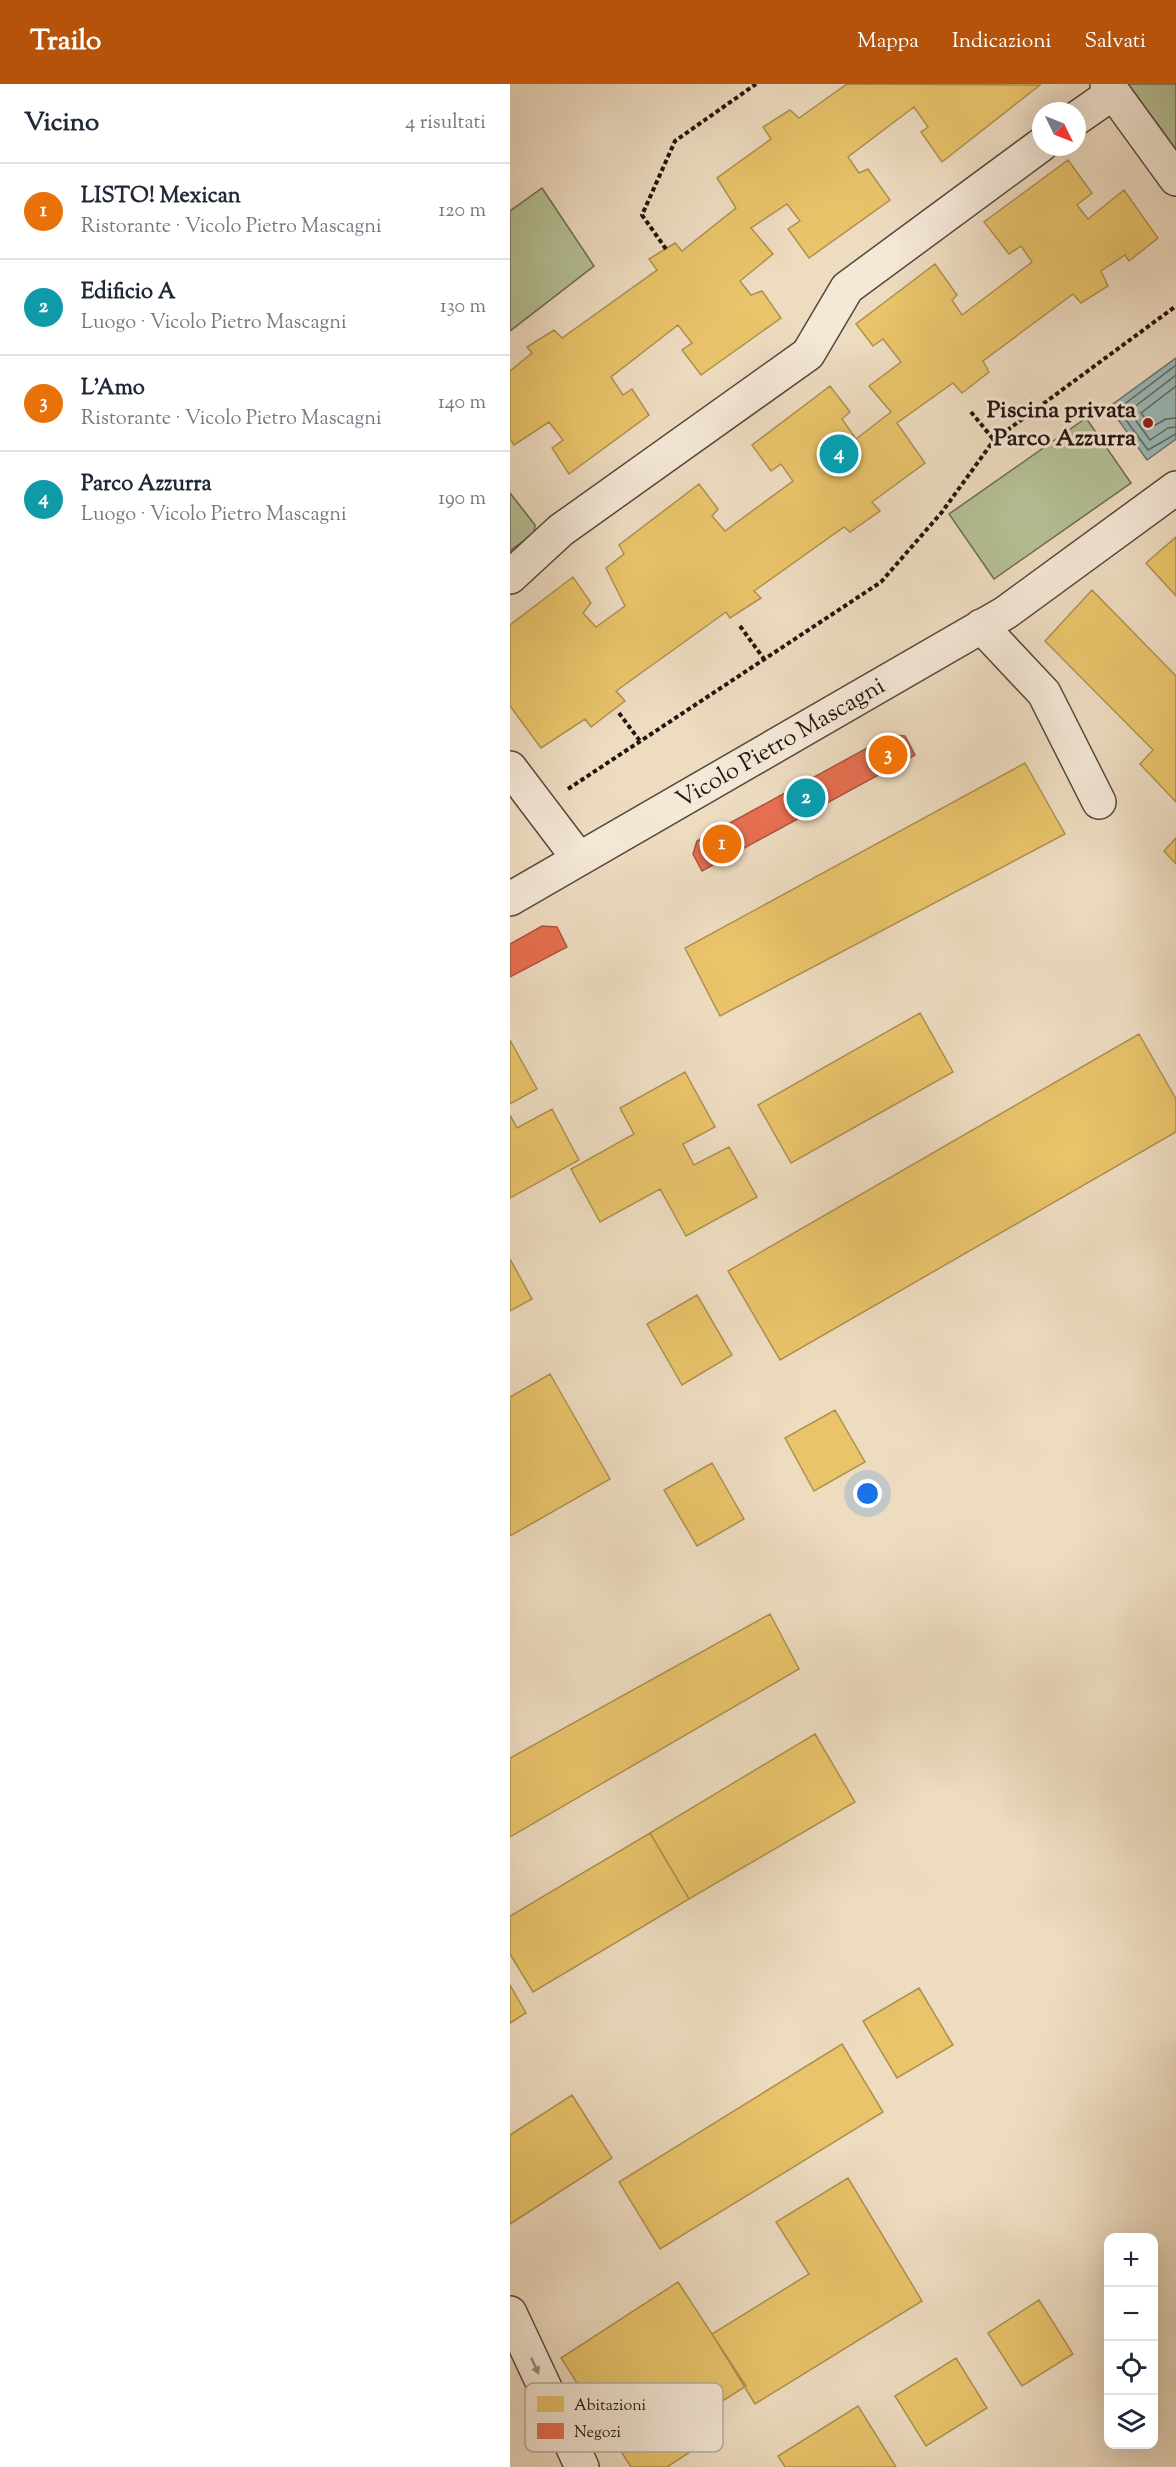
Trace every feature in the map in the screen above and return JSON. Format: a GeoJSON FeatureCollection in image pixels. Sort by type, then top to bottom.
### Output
{"type":"FeatureCollection","features":[{"type":"Feature","properties":{"kind":"street"},"geometry":{"type":"LineString","coordinates":[[1086,110],[1110,88],[1176,179]]}},
{"type":"Feature","properties":{"kind":"street"},"geometry":{"type":"LineString","coordinates":[[510,577],[561,530],[808,354],[847,288],[1032,152]]}},
{"type":"Feature","properties":{"kind":"street","name":"Vicolo Pietro Mascagni"},"geometry":{"type":"LineString","coordinates":[[510,899],[1005,613],[1176,488]]}},
{"type":"Feature","properties":{"kind":"street"},"geometry":{"type":"LineString","coordinates":[[981,626],[1044,693],[1099,802]]}},
{"type":"Feature","properties":{"kind":"street"},"geometry":{"type":"LineString","coordinates":[[510,768],[579,859]]}},
{"type":"Feature","properties":{"kind":"street"},"geometry":{"type":"LineString","coordinates":[[510,2313],[543,2383]]}},
{"type":"Feature","properties":{"kind":"street"},"geometry":{"type":"LineString","coordinates":[[575,2452],[582,2467]]}},
{"type":"Feature","properties":{"kind":"path"},"geometry":{"type":"LineString","coordinates":[[666,249],[642,215],[675,141],[756,84]]}},
{"type":"Feature","properties":{"kind":"path"},"geometry":{"type":"LineString","coordinates":[[545,813],[640,741],[881,582],[942,512],[994,440],[1176,306]]}},
{"type":"Feature","properties":{"kind":"path"},"geometry":{"type":"LineString","coordinates":[[971,412],[994,440]]}},
{"type":"Feature","properties":{"kind":"path"},"geometry":{"type":"LineString","coordinates":[[740,626],[764,659]]}},
{"type":"Feature","properties":{"kind":"path"},"geometry":{"type":"LineString","coordinates":[[619,713],[640,741]]}},
{"type":"Feature","properties":{"kind":"green space"},"geometry":{"type":"Polygon","coordinates":[[[1128,84],[1176,84],[1176,150],[1128,84]]]}},
{"type":"Feature","properties":{"kind":"green space"},"geometry":{"type":"Polygon","coordinates":[[[542,188],[594,266],[510,331],[510,211],[542,188]]]}},
{"type":"Feature","properties":{"kind":"green space"},"geometry":{"type":"Polygon","coordinates":[[[1086,418],[1131,483],[994,579],[949,514],[1086,418]]]}},
{"type":"Feature","properties":{"kind":"green space"},"geometry":{"type":"Polygon","coordinates":[[[510,493],[535,525],[534,533],[510,551],[510,493]]]}},
{"type":"Feature","properties":{"kind":"water","name":"Piscina privata Parco Azzurra"},"geometry":{"type":"Polygon","coordinates":[[[1176,358],[1176,439],[1147,460],[1109,407],[1176,358]]]}},
{"type":"Feature","properties":{"kind":"building: Abitazioni"},"geometry":{"type":"Polygon","coordinates":[[[847,84],[1040,85],[942,162],[921,132],[928,127],[914,107],[848,157],[859,173],[868,169],[890,200],[809,258],[788,229],[800,221],[787,204],[751,228],[773,254],[740,281],[751,295],[762,291],[781,318],[701,375],[682,350],[692,343],[678,325],[611,377],[623,395],[632,389],[649,415],[569,474],[552,448],[563,440],[549,422],[514,445],[510,439],[510,371],[532,353],[527,347],[554,330],[562,338],[657,270],[649,259],[675,243],[682,251],[736,208],[717,178],[771,139],[763,127],[790,110],[799,118],[847,84]]]}},
{"type":"Feature","properties":{"kind":"building: Abitazioni"},"geometry":{"type":"Polygon","coordinates":[[[1068,160],[1092,193],[1077,205],[1088,219],[1124,190],[1158,238],[1129,261],[1125,255],[1101,271],[1108,286],[1081,303],[1073,294],[983,361],[989,372],[962,393],[953,383],[897,423],[925,463],[872,502],[880,511],[850,532],[844,527],[754,591],[761,598],[730,618],[726,612],[616,691],[625,701],[591,727],[585,719],[541,748],[510,706],[510,625],[573,577],[591,603],[583,613],[596,627],[625,606],[606,568],[624,554],[619,545],[699,484],[718,509],[712,516],[725,531],[793,481],[781,464],[771,471],[752,445],[830,386],[850,412],[842,419],[856,439],[891,412],[869,386],[901,362],[883,339],[873,346],[856,324],[935,264],[957,295],[952,300],[962,315],[1032,262],[1021,246],[1009,254],[984,222],[1068,160]]]}},
{"type":"Feature","properties":{"kind":"building: Abitazioni"},"geometry":{"type":"Polygon","coordinates":[[[1176,537],[1176,596],[1146,563],[1176,537]]]}},
{"type":"Feature","properties":{"kind":"building: Abitazioni"},"geometry":{"type":"Polygon","coordinates":[[[1092,590],[1176,676],[1176,802],[1140,764],[1153,750],[1045,641],[1092,590]]]}},
{"type":"Feature","properties":{"kind":"building: Abitazioni"},"geometry":{"type":"Polygon","coordinates":[[[1025,763],[1065,834],[720,1016],[685,948],[1025,763]]]}},
{"type":"Feature","properties":{"kind":"building: Abitazioni"},"geometry":{"type":"Polygon","coordinates":[[[1176,838],[1176,864],[1164,851],[1176,838]]]}},
{"type":"Feature","properties":{"kind":"building: Abitazioni"},"geometry":{"type":"Polygon","coordinates":[[[920,1013],[953,1072],[791,1163],[758,1105],[920,1013]]]}},
{"type":"Feature","properties":{"kind":"building: Abitazioni"},"geometry":{"type":"Polygon","coordinates":[[[1139,1034],[1176,1099],[1176,1132],[780,1360],[728,1271],[1139,1034]]]}},
{"type":"Feature","properties":{"kind":"building: Abitazioni"},"geometry":{"type":"Polygon","coordinates":[[[510,1040],[537,1089],[510,1104],[510,1040]]]}},
{"type":"Feature","properties":{"kind":"building: Abitazioni"},"geometry":{"type":"Polygon","coordinates":[[[685,1072],[715,1127],[683,1144],[694,1165],[729,1147],[757,1197],[686,1236],[660,1189],[600,1222],[571,1169],[634,1134],[620,1108],[685,1072]]]}},
{"type":"Feature","properties":{"kind":"building: Abitazioni"},"geometry":{"type":"Polygon","coordinates":[[[552,1109],[579,1160],[510,1198],[510,1115],[517,1128],[552,1109]]]}},
{"type":"Feature","properties":{"kind":"building: Abitazioni"},"geometry":{"type":"Polygon","coordinates":[[[510,1259],[532,1299],[510,1311],[510,1259]]]}},
{"type":"Feature","properties":{"kind":"building: Abitazioni"},"geometry":{"type":"Polygon","coordinates":[[[697,1295],[732,1355],[682,1385],[647,1324],[697,1295]]]}},
{"type":"Feature","properties":{"kind":"building: Abitazioni"},"geometry":{"type":"Polygon","coordinates":[[[550,1374],[610,1479],[510,1536],[510,1397],[550,1374]]]}},
{"type":"Feature","properties":{"kind":"building: Abitazioni"},"geometry":{"type":"Polygon","coordinates":[[[835,1410],[865,1462],[814,1491],[785,1438],[835,1410]]]}},
{"type":"Feature","properties":{"kind":"building: Abitazioni"},"geometry":{"type":"Polygon","coordinates":[[[712,1463],[744,1519],[697,1546],[664,1490],[712,1463]]]}},
{"type":"Feature","properties":{"kind":"building: Abitazioni"},"geometry":{"type":"Polygon","coordinates":[[[770,1614],[799,1669],[510,1837],[510,1758],[770,1614]]]}},
{"type":"Feature","properties":{"kind":"building: Abitazioni"},"geometry":{"type":"Polygon","coordinates":[[[815,1734],[855,1802],[689,1899],[650,1833],[815,1734]]]}},
{"type":"Feature","properties":{"kind":"building: Abitazioni"},"geometry":{"type":"Polygon","coordinates":[[[650,1833],[689,1899],[533,1992],[510,1954],[510,1916],[650,1833]]]}},
{"type":"Feature","properties":{"kind":"building: Abitazioni"},"geometry":{"type":"Polygon","coordinates":[[[510,1985],[526,2013],[510,2023],[510,1985]]]}},
{"type":"Feature","properties":{"kind":"building: Abitazioni"},"geometry":{"type":"Polygon","coordinates":[[[919,1988],[953,2045],[897,2078],[863,2021],[919,1988]]]}},
{"type":"Feature","properties":{"kind":"building: Abitazioni"},"geometry":{"type":"Polygon","coordinates":[[[842,2044],[883,2112],[660,2249],[619,2182],[842,2044]]]}},
{"type":"Feature","properties":{"kind":"building: Abitazioni"},"geometry":{"type":"Polygon","coordinates":[[[572,2095],[612,2158],[510,2224],[510,2135],[572,2095]]]}},
{"type":"Feature","properties":{"kind":"building: Abitazioni"},"geometry":{"type":"Polygon","coordinates":[[[848,2178],[922,2301],[755,2404],[712,2334],[809,2274],[776,2222],[848,2178]]]}},
{"type":"Feature","properties":{"kind":"building: Abitazioni"},"geometry":{"type":"Polygon","coordinates":[[[678,2282],[746,2386],[723,2401],[723,2383],[577,2383],[561,2358],[678,2282]]]}},
{"type":"Feature","properties":{"kind":"building: Abitazioni"},"geometry":{"type":"Polygon","coordinates":[[[1039,2300],[1073,2354],[1022,2386],[988,2333],[1039,2300]]]}},
{"type":"Feature","properties":{"kind":"building: Abitazioni"},"geometry":{"type":"Polygon","coordinates":[[[956,2358],[987,2408],[926,2446],[895,2396],[956,2358]]]}},
{"type":"Feature","properties":{"kind":"building: Abitazioni"},"geometry":{"type":"Polygon","coordinates":[[[858,2406],[896,2467],[785,2467],[778,2456],[858,2406]]]}},
{"type":"Feature","properties":{"kind":"building: Abitazioni"},"geometry":{"type":"Polygon","coordinates":[[[621,2452],[690,2452],[667,2467],[631,2467],[621,2452]]]}},
{"type":"Feature","properties":{"kind":"building: Negozi"},"geometry":{"type":"Polygon","coordinates":[[[891,735],[905,736],[915,755],[702,871],[693,854],[697,841],[891,735]]]}},
{"type":"Feature","properties":{"kind":"building: Negozi"},"geometry":{"type":"Polygon","coordinates":[[[542,926],[557,927],[567,947],[510,977],[510,944],[542,926]]]}},
{"type":"Feature","properties":{"kind":"place","name":"Piscina privata Parco Azzurra"},"geometry":{"type":"Point","coordinates":[1148,423]}},
{"type":"Feature","properties":{"kind":"place","name":"Parco Azzurra"},"geometry":{"type":"Point","coordinates":[839,454]}},
{"type":"Feature","properties":{"kind":"place","name":"L’Amo"},"geometry":{"type":"Point","coordinates":[888,755]}},
{"type":"Feature","properties":{"kind":"place","name":"Edificio A"},"geometry":{"type":"Point","coordinates":[806,798]}},
{"type":"Feature","properties":{"kind":"place","name":"LISTO! Mexican"},"geometry":{"type":"Point","coordinates":[722,844]}}]}
